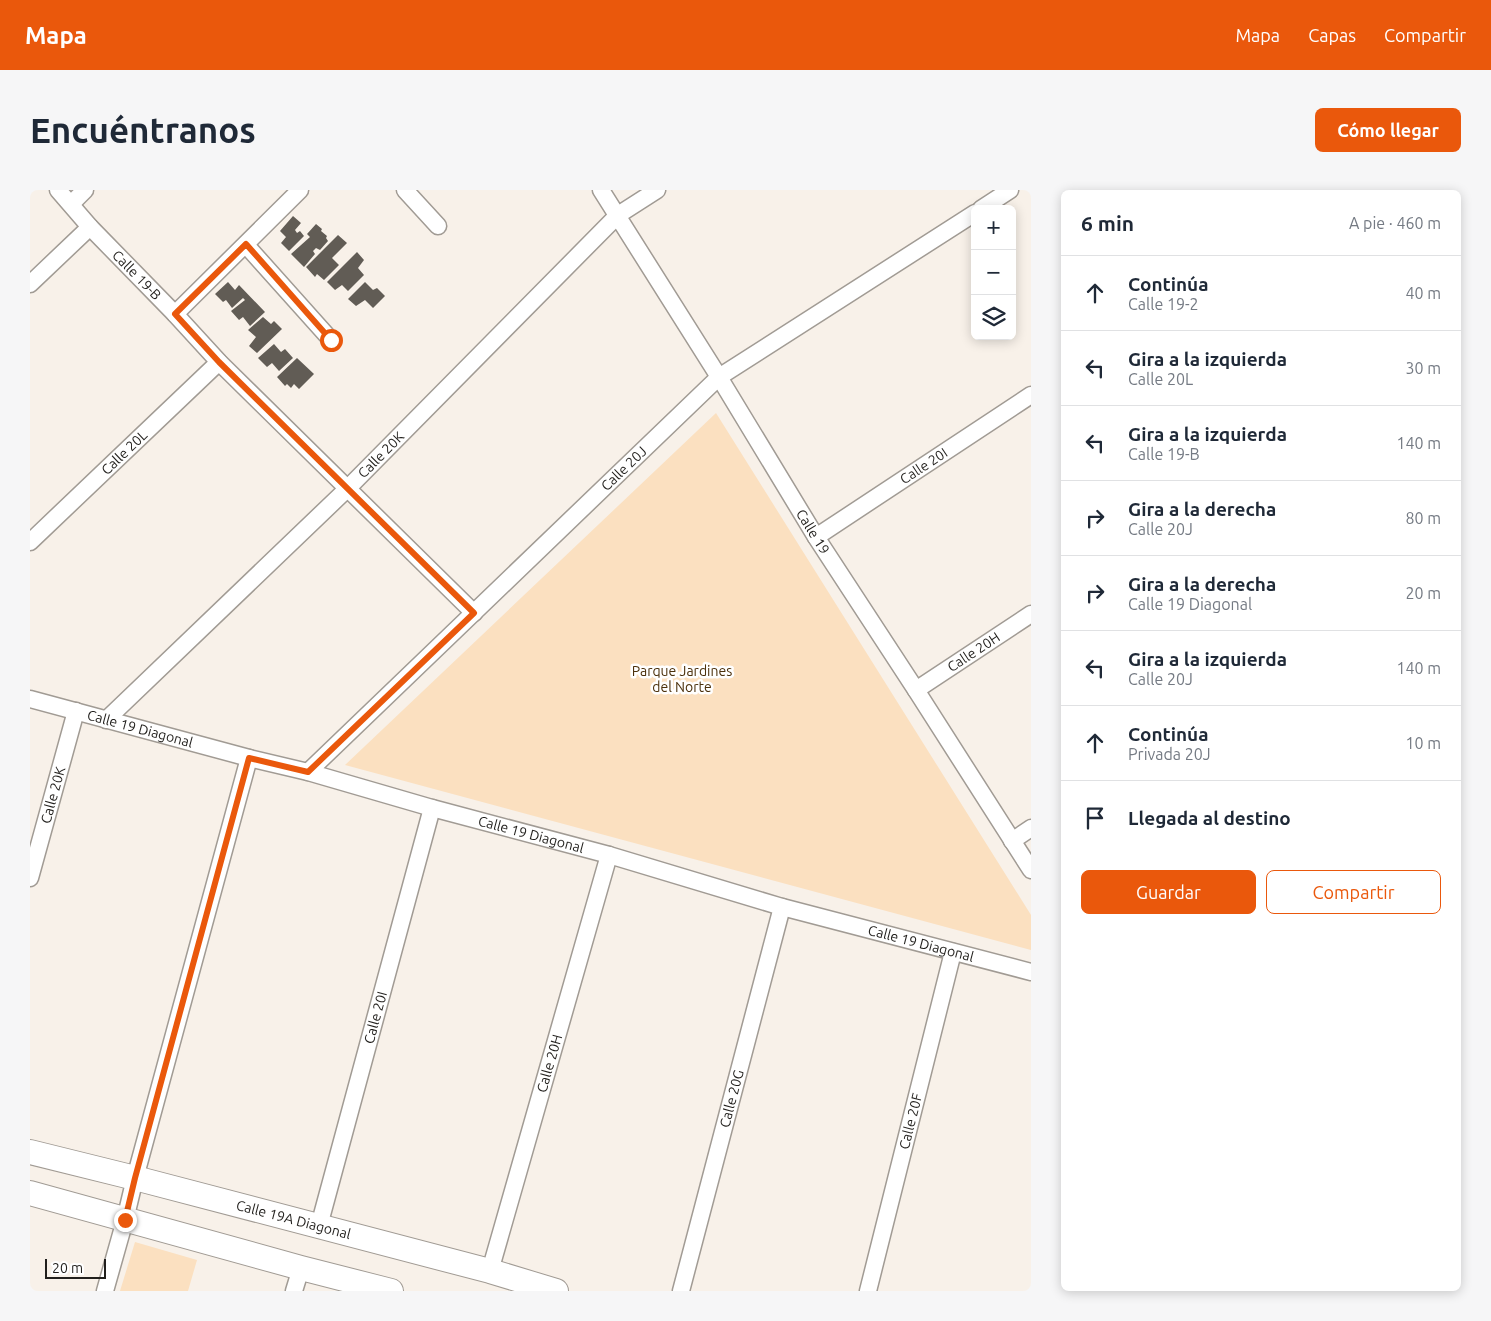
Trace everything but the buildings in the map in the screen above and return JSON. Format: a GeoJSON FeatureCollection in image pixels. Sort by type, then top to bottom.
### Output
{"type":"FeatureCollection","features":[{"type":"Feature","properties":{"kind":"street","name":"Calle 19-B"},"geometry":{"type":"LineString","coordinates":[[58,190],[90,227],[219,362],[474,613]]}},
{"type":"Feature","properties":{"kind":"street"},"geometry":{"type":"LineString","coordinates":[[71,204],[85,190]]}},
{"type":"Feature","properties":{"kind":"street"},"geometry":{"type":"LineString","coordinates":[[175,314],[300,190]]}},
{"type":"Feature","properties":{"kind":"street"},"geometry":{"type":"LineString","coordinates":[[405,190],[438,226]]}},
{"type":"Feature","properties":{"kind":"street","name":"Calle 19"},"geometry":{"type":"LineString","coordinates":[[601,190],[719,377],[816,537],[1031,870]]}},
{"type":"Feature","properties":{"kind":"street","name":"Calle 20K"},"geometry":{"type":"LineString","coordinates":[[106,720],[347,489],[618,215],[657,190]]}},
{"type":"Feature","properties":{"kind":"street"},"geometry":{"type":"LineString","coordinates":[[987,205],[1010,190]]}},
{"type":"Feature","properties":{"kind":"street","name":"Calle 20J"},"geometry":{"type":"LineString","coordinates":[[308,772],[719,377],[971,216]]}},
{"type":"Feature","properties":{"kind":"street"},"geometry":{"type":"LineString","coordinates":[[30,284],[90,227]]}},
{"type":"Feature","properties":{"kind":"street"},"geometry":{"type":"LineString","coordinates":[[246,244],[331,340]]}},
{"type":"Feature","properties":{"kind":"street","name":"Calle 20L"},"geometry":{"type":"LineString","coordinates":[[30,542],[219,362]]}},
{"type":"Feature","properties":{"kind":"street","name":"Calle 20I"},"geometry":{"type":"LineString","coordinates":[[816,537],[1031,395]]}},
{"type":"Feature","properties":{"kind":"street","name":"Calle 20H"},"geometry":{"type":"LineString","coordinates":[[916,690],[1031,614]]}},
{"type":"Feature","properties":{"kind":"street","name":"Calle 19 Diagonal"},"geometry":{"type":"LineString","coordinates":[[30,699],[308,772],[432,808],[609,855],[782,907],[1031,972]]}},
{"type":"Feature","properties":{"kind":"street","name":"Calle 20K"},"geometry":{"type":"LineString","coordinates":[[30,878],[76,711]]}},
{"type":"Feature","properties":{"kind":"street"},"geometry":{"type":"LineString","coordinates":[[105,1291],[249,758]]}},
{"type":"Feature","properties":{"kind":"street","name":"Calle 20I"},"geometry":{"type":"LineString","coordinates":[[318,1226],[432,808]]}},
{"type":"Feature","properties":{"kind":"street"},"geometry":{"type":"LineString","coordinates":[[1012,840],[1031,828]]}},
{"type":"Feature","properties":{"kind":"street","name":"Calle 20H"},"geometry":{"type":"LineString","coordinates":[[490,1271],[609,855]]}},
{"type":"Feature","properties":{"kind":"street","name":"Calle 20G"},"geometry":{"type":"LineString","coordinates":[[681,1291],[782,907]]}},
{"type":"Feature","properties":{"kind":"street","name":"Calle 20F"},"geometry":{"type":"LineString","coordinates":[[868,1291],[953,952]]}},
{"type":"Feature","properties":{"kind":"street","name":"Calle 19A Diagonal"},"geometry":{"type":"LineString","coordinates":[[30,1152],[490,1271],[556,1291]]}},
{"type":"Feature","properties":{"kind":"street"},"geometry":{"type":"LineString","coordinates":[[30,1193],[391,1291]]}},
{"type":"Feature","properties":{"kind":"street"},"geometry":{"type":"LineString","coordinates":[[294,1291],[301,1268]]}},
{"type":"Feature","properties":{"kind":"green space","name":"Parque Jardines del Norte"},"geometry":{"type":"Polygon","coordinates":[[[716,413],[1031,915],[1031,950],[345,765],[716,413]]]}},
{"type":"Feature","properties":{"kind":"green space"},"geometry":{"type":"Polygon","coordinates":[[[135,1242],[197,1260],[188,1291],[120,1291],[135,1242]]]}},
{"type":"Feature","properties":{"kind":"route"},"geometry":{"type":"LineString","coordinates":[[125,1220],[249,758],[308,772],[474,613],[219,362],[175,314],[246,244],[331,340]]}}]}
